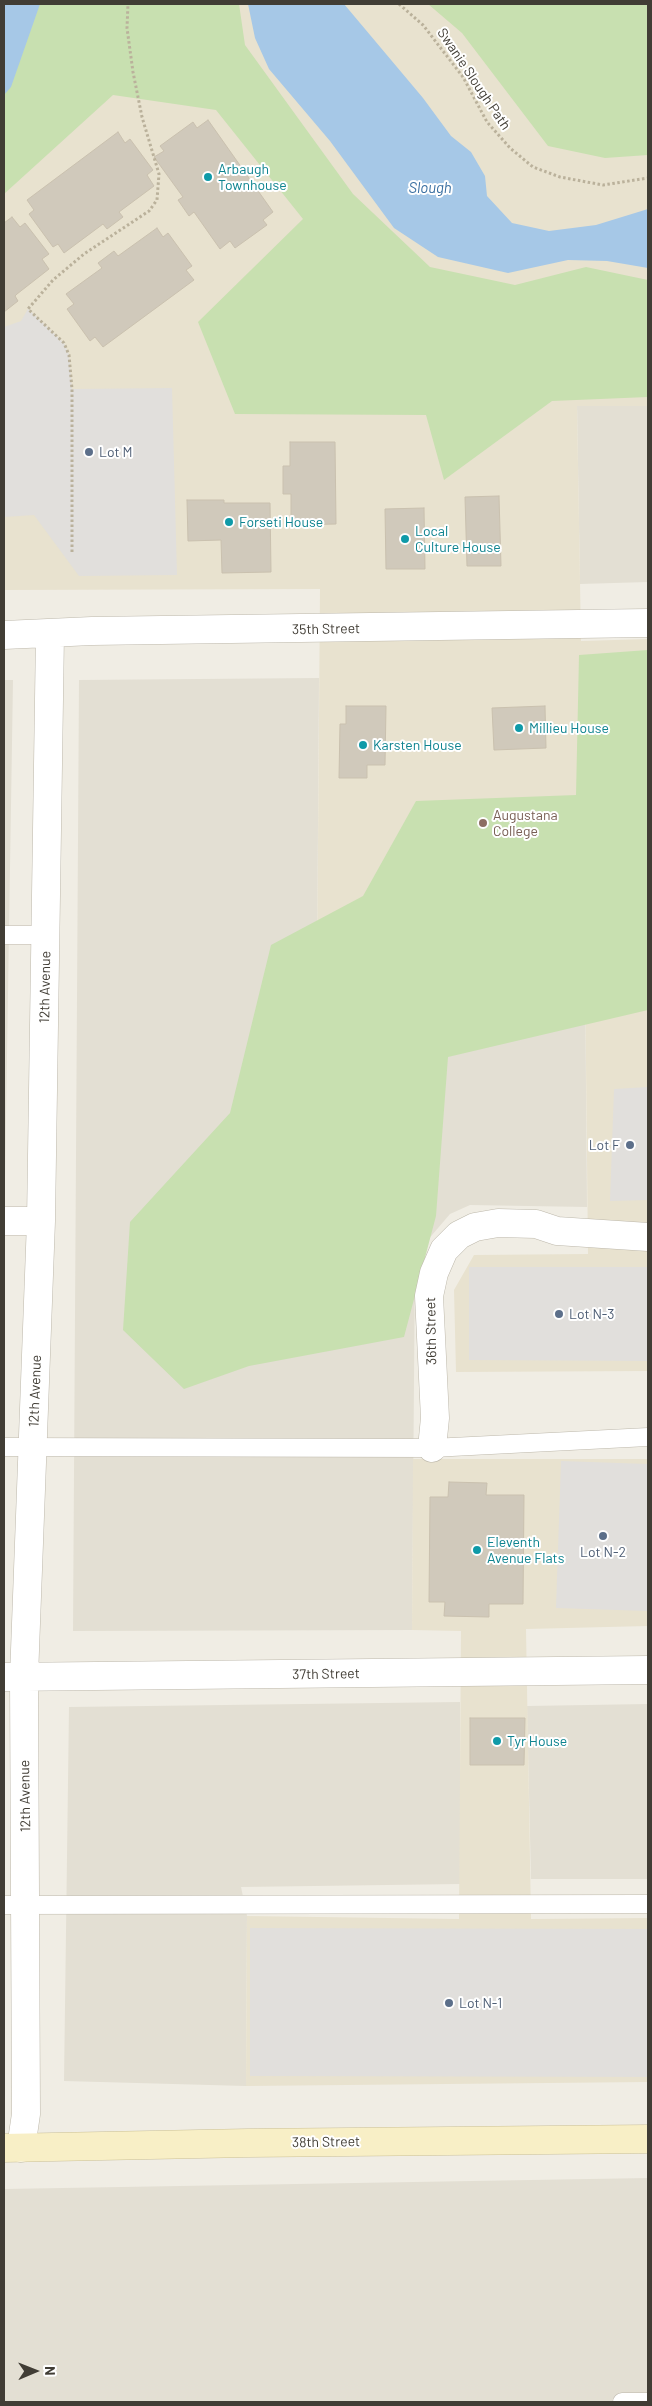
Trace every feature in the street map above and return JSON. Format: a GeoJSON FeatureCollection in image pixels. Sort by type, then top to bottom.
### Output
{"type":"FeatureCollection","features":[{"type":"Feature","properties":{"kind":"street","name":"35th Street"},"geometry":{"type":"LineString","coordinates":[[4,635],[92,631],[648,623]]}},
{"type":"Feature","properties":{"kind":"street","name":"12th Avenue"},"geometry":{"type":"LineString","coordinates":[[12,2148],[26,2114],[15,1905],[14,1677],[33,1446],[41,1221],[50,634]]}},
{"type":"Feature","properties":{"kind":"street"},"geometry":{"type":"LineString","coordinates":[[4,1221],[41,1221]]}},
{"type":"Feature","properties":{"kind":"street","name":"36th Street"},"geometry":{"type":"LineString","coordinates":[[432,1448],[435,1418],[429,1296],[434,1273],[444,1250],[458,1235],[475,1227],[498,1222],[536,1224],[557,1231],[648,1237]]}},
{"type":"Feature","properties":{"kind":"street","name":"37th Street"},"geometry":{"type":"LineString","coordinates":[[14,1677],[648,1670]]}},
{"type":"Feature","properties":{"kind":"street","name":"38th Street"},"geometry":{"type":"LineString","coordinates":[[12,2148],[248,2143],[648,2139]]}},
{"type":"Feature","properties":{"kind":"lane"},"geometry":{"type":"LineString","coordinates":[[4,935],[46,935]]}},
{"type":"Feature","properties":{"kind":"lane"},"geometry":{"type":"LineString","coordinates":[[4,1447],[432,1448],[648,1437]]}},
{"type":"Feature","properties":{"kind":"lane"},"geometry":{"type":"LineString","coordinates":[[15,1905],[648,1904]]}},
{"type":"Feature","properties":{"kind":"lane"},"geometry":{"type":"LineString","coordinates":[[622,2402],[648,2402]]}},
{"type":"Feature","properties":{"kind":"path"},"geometry":{"type":"LineString","coordinates":[[72,552],[72,389],[69,355],[64,344],[28,309],[53,280],[84,254],[149,211],[157,200],[159,174],[142,116],[133,72],[127,28],[128,4]]}},
{"type":"Feature","properties":{"kind":"path","name":"Swanie Slough Path"},"geometry":{"type":"LineString","coordinates":[[399,4],[423,25],[463,77],[486,122],[510,148],[533,167],[560,177],[604,185],[648,178]]}},
{"type":"Feature","properties":{"kind":"shaded area","name":"Augustana College"},"geometry":{"type":"Polygon","coordinates":[[[4,4],[648,4],[648,406],[577,406],[581,641],[648,639],[648,1371],[456,1372],[454,1290],[474,1255],[588,1254],[585,967],[317,970],[320,589],[4,590],[4,4]]]}},
{"type":"Feature","properties":{"kind":"shaded area","name":"Lot M"},"geometry":{"type":"Polygon","coordinates":[[[28,309],[64,343],[69,355],[72,389],[172,388],[177,575],[79,576],[34,515],[4,517],[4,327],[21,321],[28,309]]]}},
{"type":"Feature","properties":{"kind":"shaded area"},"geometry":{"type":"Polygon","coordinates":[[[577,405],[648,406],[648,582],[580,584],[577,405]]]}},
{"type":"Feature","properties":{"kind":"shaded area"},"geometry":{"type":"Polygon","coordinates":[[[319,678],[317,969],[585,967],[587,1207],[470,1205],[450,1214],[415,1255],[412,1630],[73,1631],[79,680],[319,678]]]}},
{"type":"Feature","properties":{"kind":"shaded area"},"geometry":{"type":"Polygon","coordinates":[[[4,680],[13,680],[5,1181],[4,1181],[4,680]]]}},
{"type":"Feature","properties":{"kind":"shaded area","name":"Lot F"},"geometry":{"type":"Polygon","coordinates":[[[648,1087],[648,1200],[610,1201],[614,1089],[648,1087]]]}},
{"type":"Feature","properties":{"kind":"shaded area","name":"Lot N-3"},"geometry":{"type":"Polygon","coordinates":[[[469,1267],[648,1267],[648,1361],[469,1360],[469,1267]]]}},
{"type":"Feature","properties":{"kind":"shaded area"},"geometry":{"type":"Polygon","coordinates":[[[413,1459],[648,1459],[648,1626],[526,1629],[531,1919],[648,1918],[648,2082],[246,2086],[247,1916],[459,1919],[461,1631],[412,1630],[413,1459]]]}},
{"type":"Feature","properties":{"kind":"shaded area","name":"Lot N-2"},"geometry":{"type":"Polygon","coordinates":[[[561,1461],[648,1464],[648,1611],[556,1608],[561,1461]]]}},
{"type":"Feature","properties":{"kind":"shaded area"},"geometry":{"type":"Polygon","coordinates":[[[460,1702],[460,1884],[241,1887],[247,1916],[246,2086],[64,2081],[69,1707],[460,1702]]]}},
{"type":"Feature","properties":{"kind":"shaded area"},"geometry":{"type":"Polygon","coordinates":[[[648,1704],[648,1879],[531,1879],[527,1706],[648,1704]]]}},
{"type":"Feature","properties":{"kind":"shaded area","name":"Lot N-1"},"geometry":{"type":"Polygon","coordinates":[[[250,1928],[648,1929],[648,2077],[250,2076],[250,1928]]]}},
{"type":"Feature","properties":{"kind":"shaded area"},"geometry":{"type":"Polygon","coordinates":[[[648,2178],[648,2402],[4,2402],[4,2189],[648,2178]]]}},
{"type":"Feature","properties":{"kind":"green space"},"geometry":{"type":"Polygon","coordinates":[[[4,4],[239,4],[245,45],[353,194],[430,267],[515,285],[586,267],[648,280],[648,397],[552,401],[444,480],[426,415],[235,414],[198,322],[303,219],[216,110],[113,95],[4,194],[4,4]]]}},
{"type":"Feature","properties":{"kind":"green space"},"geometry":{"type":"Polygon","coordinates":[[[428,4],[648,4],[648,155],[605,158],[548,146],[462,33],[428,4]]]}},
{"type":"Feature","properties":{"kind":"green space"},"geometry":{"type":"Polygon","coordinates":[[[648,650],[648,1010],[448,1057],[436,1216],[404,1337],[249,1366],[184,1389],[123,1330],[130,1222],[230,1113],[271,945],[363,896],[416,801],[576,795],[579,655],[648,650]]]}},
{"type":"Feature","properties":{"kind":"water"},"geometry":{"type":"Polygon","coordinates":[[[4,4],[40,4],[11,87],[4,95],[4,4]]]}},
{"type":"Feature","properties":{"kind":"water","name":"Slough"},"geometry":{"type":"Polygon","coordinates":[[[248,4],[344,4],[423,98],[451,136],[471,152],[485,176],[487,196],[512,223],[549,231],[596,225],[648,209],[648,268],[607,261],[568,260],[508,273],[438,257],[394,228],[330,141],[269,69],[255,38],[248,4]]]}},
{"type":"Feature","properties":{"kind":"building","name":"Arbaugh Townhouse"},"geometry":{"type":"Polygon","coordinates":[[[208,120],[273,212],[263,220],[267,225],[235,248],[230,241],[220,249],[194,212],[189,216],[178,200],[183,197],[154,157],[164,151],[160,146],[193,122],[197,128],[208,120]]]}},
{"type":"Feature","properties":{"kind":"building"},"geometry":{"type":"Polygon","coordinates":[[[118,132],[125,143],[130,139],[153,170],[147,175],[154,186],[119,212],[123,217],[107,229],[103,224],[64,253],[58,244],[53,247],[29,214],[34,210],[27,200],[118,132]]]}},
{"type":"Feature","properties":{"kind":"building"},"geometry":{"type":"Polygon","coordinates":[[[12,217],[20,227],[25,223],[49,254],[42,259],[49,269],[17,294],[15,296],[18,301],[4,312],[4,223],[12,217]]]}},
{"type":"Feature","properties":{"kind":"building"},"geometry":{"type":"Polygon","coordinates":[[[157,228],[163,237],[168,233],[192,266],[186,270],[194,280],[103,347],[95,337],[90,341],[67,309],[74,304],[66,294],[102,268],[98,263],[114,251],[118,256],[157,228]]]}},
{"type":"Feature","properties":{"kind":"building"},"geometry":{"type":"Polygon","coordinates":[[[290,442],[335,442],[336,524],[291,525],[291,494],[283,494],[283,466],[290,466],[290,442]]]}},
{"type":"Feature","properties":{"kind":"building"},"geometry":{"type":"Polygon","coordinates":[[[499,496],[501,566],[467,566],[465,497],[499,496]]]}},
{"type":"Feature","properties":{"kind":"building","name":"Forseti House"},"geometry":{"type":"Polygon","coordinates":[[[187,500],[224,500],[224,503],[270,503],[271,572],[222,573],[221,540],[188,541],[187,500]]]}},
{"type":"Feature","properties":{"kind":"building","name":"Local Culture House"},"geometry":{"type":"Polygon","coordinates":[[[424,508],[425,569],[386,569],[385,509],[424,508]]]}},
{"type":"Feature","properties":{"kind":"building","name":"Karsten House"},"geometry":{"type":"Polygon","coordinates":[[[346,706],[386,706],[385,765],[367,765],[367,778],[339,778],[340,724],[346,724],[346,706]]]}},
{"type":"Feature","properties":{"kind":"building","name":"Millieu House"},"geometry":{"type":"Polygon","coordinates":[[[545,706],[546,748],[494,750],[492,708],[545,706]]]}},
{"type":"Feature","properties":{"kind":"building","name":"Eleventh Avenue Flats"},"geometry":{"type":"Polygon","coordinates":[[[449,1482],[487,1483],[486,1495],[524,1495],[523,1604],[489,1604],[489,1617],[444,1616],[445,1602],[429,1602],[430,1497],[448,1497],[449,1482]]]}},
{"type":"Feature","properties":{"kind":"building","name":"Tyr House"},"geometry":{"type":"Polygon","coordinates":[[[470,1718],[525,1718],[524,1765],[470,1765],[470,1718]]]}},
{"type":"Feature","properties":{"kind":"place","name":"Arbaugh Townhouse"},"geometry":{"type":"Point","coordinates":[208,177]}},
{"type":"Feature","properties":{"kind":"place","name":"Lot M"},"geometry":{"type":"Point","coordinates":[89,452]}},
{"type":"Feature","properties":{"kind":"place","name":"Forseti House"},"geometry":{"type":"Point","coordinates":[229,522]}},
{"type":"Feature","properties":{"kind":"place","name":"Local Culture House"},"geometry":{"type":"Point","coordinates":[405,539]}},
{"type":"Feature","properties":{"kind":"place","name":"Millieu House"},"geometry":{"type":"Point","coordinates":[519,728]}},
{"type":"Feature","properties":{"kind":"place","name":"Karsten House"},"geometry":{"type":"Point","coordinates":[363,745]}},
{"type":"Feature","properties":{"kind":"place","name":"Augustana College"},"geometry":{"type":"Point","coordinates":[483,823]}},
{"type":"Feature","properties":{"kind":"place","name":"Lot F"},"geometry":{"type":"Point","coordinates":[630,1145]}},
{"type":"Feature","properties":{"kind":"place","name":"Lot N-3"},"geometry":{"type":"Point","coordinates":[559,1314]}},
{"type":"Feature","properties":{"kind":"place","name":"Lot N-2"},"geometry":{"type":"Point","coordinates":[603,1536]}},
{"type":"Feature","properties":{"kind":"place","name":"Eleventh Avenue Flats"},"geometry":{"type":"Point","coordinates":[477,1550]}},
{"type":"Feature","properties":{"kind":"place","name":"Tyr House"},"geometry":{"type":"Point","coordinates":[497,1741]}},
{"type":"Feature","properties":{"kind":"place","name":"Lot N-1"},"geometry":{"type":"Point","coordinates":[449,2003]}}]}
